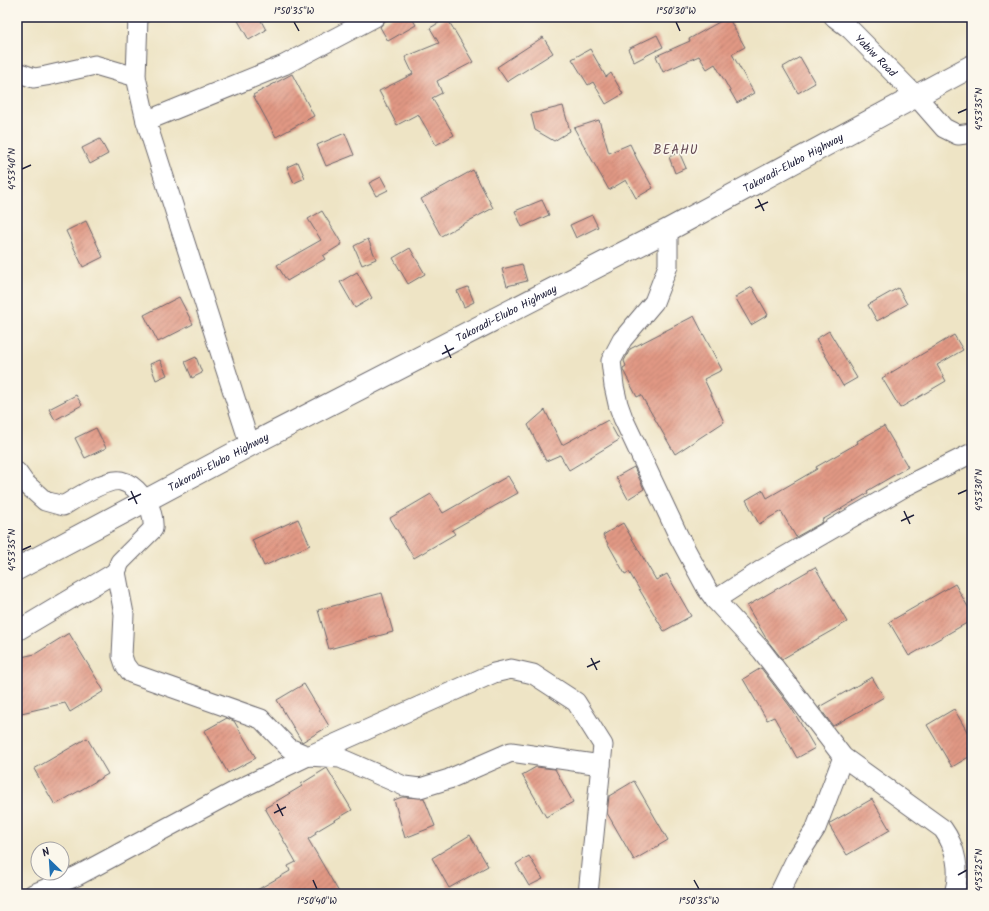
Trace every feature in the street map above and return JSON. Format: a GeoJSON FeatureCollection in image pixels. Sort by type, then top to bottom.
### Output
{"type":"FeatureCollection","features":[{"type":"Feature","properties":{"kind":"highway","name":"Takoradi-Elubo Highway"},"geometry":{"type":"LineString","coordinates":[[17,569],[250,445],[668,230],[972,66]]}},
{"type":"Feature","properties":{"kind":"street"},"geometry":{"type":"LineString","coordinates":[[138,17],[136,77],[146,121],[250,445]]}},
{"type":"Feature","properties":{"kind":"street"},"geometry":{"type":"LineString","coordinates":[[146,121],[284,65],[375,17]]}},
{"type":"Feature","properties":{"kind":"street","name":"Yabiw Road"},"geometry":{"type":"LineString","coordinates":[[834,17],[850,29],[916,96],[944,128],[958,135],[972,133]]}},
{"type":"Feature","properties":{"kind":"street"},"geometry":{"type":"LineString","coordinates":[[17,72],[34,78],[95,65],[136,77]]}},
{"type":"Feature","properties":{"kind":"street"},"geometry":{"type":"LineString","coordinates":[[668,230],[668,266],[654,302],[622,340],[611,361],[614,386],[623,418],[679,537],[707,589],[715,600],[762,651],[844,757],[943,829],[956,854],[957,884],[954,894]]}},
{"type":"Feature","properties":{"kind":"street"},"geometry":{"type":"LineString","coordinates":[[715,600],[763,569],[908,485],[972,453]]}},
{"type":"Feature","properties":{"kind":"street"},"geometry":{"type":"LineString","coordinates":[[17,472],[24,482],[45,501],[63,506],[105,483],[121,481],[132,485],[147,500],[153,522],[153,529],[120,562],[116,572],[124,614],[122,656],[125,665],[131,673],[261,719],[289,748],[308,756],[340,758],[404,786],[420,788],[449,779],[511,752],[601,765]]}},
{"type":"Feature","properties":{"kind":"street"},"geometry":{"type":"LineString","coordinates":[[17,631],[116,572]]}},
{"type":"Feature","properties":{"kind":"street"},"geometry":{"type":"LineString","coordinates":[[33,894],[77,876],[237,790],[308,756],[494,673],[510,668],[533,674],[576,702],[603,745],[588,894]]}},
{"type":"Feature","properties":{"kind":"street"},"geometry":{"type":"LineString","coordinates":[[779,894],[795,861],[816,828],[844,757]]}},
{"type":"Feature","properties":{"kind":"building"},"geometry":{"type":"Polygon","coordinates":[[[236,17],[259,17],[266,30],[249,40],[236,17]]]}},
{"type":"Feature","properties":{"kind":"building"},"geometry":{"type":"Polygon","coordinates":[[[392,17],[411,17],[416,25],[388,41],[380,27],[385,21],[392,17]]]}},
{"type":"Feature","properties":{"kind":"building"},"geometry":{"type":"Polygon","coordinates":[[[728,17],[745,47],[732,54],[754,93],[737,103],[715,64],[707,69],[699,56],[663,72],[656,56],[690,41],[689,39],[728,17]]]}},
{"type":"Feature","properties":{"kind":"building"},"geometry":{"type":"Polygon","coordinates":[[[447,18],[473,62],[437,81],[442,93],[432,98],[454,135],[436,145],[418,114],[397,125],[379,91],[413,74],[405,57],[439,43],[430,28],[447,18]]]}},
{"type":"Feature","properties":{"kind":"building"},"geometry":{"type":"Polygon","coordinates":[[[657,35],[663,47],[634,62],[628,49],[657,35]]]}},
{"type":"Feature","properties":{"kind":"building"},"geometry":{"type":"Polygon","coordinates":[[[543,37],[553,53],[507,82],[497,67],[543,37]]]}},
{"type":"Feature","properties":{"kind":"building"},"geometry":{"type":"Polygon","coordinates":[[[590,49],[606,77],[611,73],[623,94],[606,104],[593,82],[588,85],[572,59],[590,49]]]}},
{"type":"Feature","properties":{"kind":"building"},"geometry":{"type":"Polygon","coordinates":[[[800,57],[815,83],[798,93],[783,67],[800,57]]]}},
{"type":"Feature","properties":{"kind":"building"},"geometry":{"type":"Polygon","coordinates":[[[292,74],[314,116],[276,137],[253,95],[292,74]]]}},
{"type":"Feature","properties":{"kind":"building"},"geometry":{"type":"Polygon","coordinates":[[[563,106],[570,131],[554,141],[535,130],[531,114],[563,106]]]}},
{"type":"Feature","properties":{"kind":"building"},"geometry":{"type":"Polygon","coordinates":[[[599,120],[609,153],[630,144],[653,188],[636,198],[626,180],[609,190],[574,128],[599,120]]]}},
{"type":"Feature","properties":{"kind":"building"},"geometry":{"type":"Polygon","coordinates":[[[345,133],[354,155],[326,166],[317,145],[345,133]]]}},
{"type":"Feature","properties":{"kind":"building"},"geometry":{"type":"Polygon","coordinates":[[[100,139],[108,154],[90,164],[82,148],[100,139]]]}},
{"type":"Feature","properties":{"kind":"building"},"geometry":{"type":"Polygon","coordinates":[[[679,152],[686,168],[675,173],[669,157],[679,152]]]}},
{"type":"Feature","properties":{"kind":"building"},"geometry":{"type":"Polygon","coordinates":[[[298,162],[305,178],[294,183],[287,167],[298,162]]]}},
{"type":"Feature","properties":{"kind":"building"},"geometry":{"type":"Polygon","coordinates":[[[473,170],[493,208],[441,236],[421,199],[473,170]]]}},
{"type":"Feature","properties":{"kind":"building"},"geometry":{"type":"Polygon","coordinates":[[[381,177],[388,190],[376,196],[369,183],[381,177]]]}},
{"type":"Feature","properties":{"kind":"building"},"geometry":{"type":"Polygon","coordinates":[[[542,200],[549,215],[522,227],[515,211],[542,200]]]}},
{"type":"Feature","properties":{"kind":"building"},"geometry":{"type":"Polygon","coordinates":[[[322,211],[342,244],[323,256],[325,259],[287,281],[277,265],[321,240],[308,219],[322,211]]]}},
{"type":"Feature","properties":{"kind":"building"},"geometry":{"type":"Polygon","coordinates":[[[592,215],[598,227],[576,238],[570,225],[592,215]]]}},
{"type":"Feature","properties":{"kind":"building"},"geometry":{"type":"Polygon","coordinates":[[[86,221],[103,257],[83,267],[66,231],[86,221]]]}},
{"type":"Feature","properties":{"kind":"building"},"geometry":{"type":"Polygon","coordinates":[[[368,239],[376,259],[362,265],[354,246],[368,239]]]}},
{"type":"Feature","properties":{"kind":"building"},"geometry":{"type":"Polygon","coordinates":[[[410,248],[425,274],[408,284],[393,258],[410,248]]]}},
{"type":"Feature","properties":{"kind":"building"},"geometry":{"type":"Polygon","coordinates":[[[522,264],[527,281],[507,286],[502,269],[522,264]]]}},
{"type":"Feature","properties":{"kind":"building"},"geometry":{"type":"Polygon","coordinates":[[[357,272],[372,298],[355,308],[340,282],[357,272]]]}},
{"type":"Feature","properties":{"kind":"building"},"geometry":{"type":"Polygon","coordinates":[[[468,287],[474,302],[464,307],[457,291],[468,287]]]}},
{"type":"Feature","properties":{"kind":"building"},"geometry":{"type":"Polygon","coordinates":[[[752,287],[768,315],[751,325],[735,297],[752,287]]]}},
{"type":"Feature","properties":{"kind":"building"},"geometry":{"type":"Polygon","coordinates":[[[898,288],[907,304],[877,321],[868,305],[898,288]]]}},
{"type":"Feature","properties":{"kind":"building"},"geometry":{"type":"Polygon","coordinates":[[[179,297],[193,324],[158,342],[144,315],[179,297]]]}},
{"type":"Feature","properties":{"kind":"building"},"geometry":{"type":"Polygon","coordinates":[[[694,316],[722,370],[704,379],[724,422],[675,454],[641,395],[637,397],[623,368],[626,366],[624,361],[630,349],[694,316]]]}},
{"type":"Feature","properties":{"kind":"building"},"geometry":{"type":"Polygon","coordinates":[[[829,331],[857,378],[843,386],[816,339],[829,331]]]}},
{"type":"Feature","properties":{"kind":"building"},"geometry":{"type":"Polygon","coordinates":[[[954,335],[963,350],[937,365],[946,381],[900,408],[882,378],[954,335]]]}},
{"type":"Feature","properties":{"kind":"building"},"geometry":{"type":"Polygon","coordinates":[[[196,357],[202,373],[192,378],[185,362],[196,357]]]}},
{"type":"Feature","properties":{"kind":"building"},"geometry":{"type":"Polygon","coordinates":[[[160,360],[167,375],[156,380],[150,364],[160,360]]]}},
{"type":"Feature","properties":{"kind":"building"},"geometry":{"type":"Polygon","coordinates":[[[76,395],[82,405],[55,420],[49,409],[76,395]]]}},
{"type":"Feature","properties":{"kind":"building"},"geometry":{"type":"Polygon","coordinates":[[[545,410],[562,445],[608,420],[619,440],[569,470],[560,455],[546,461],[528,425],[545,410]]]}},
{"type":"Feature","properties":{"kind":"building"},"geometry":{"type":"Polygon","coordinates":[[[884,426],[908,467],[822,520],[823,522],[796,537],[781,511],[759,524],[746,500],[763,490],[767,498],[817,469],[816,467],[884,426]]]}},
{"type":"Feature","properties":{"kind":"building"},"geometry":{"type":"Polygon","coordinates":[[[96,428],[106,448],[85,458],[75,438],[96,428]]]}},
{"type":"Feature","properties":{"kind":"building"},"geometry":{"type":"Polygon","coordinates":[[[634,467],[644,489],[628,499],[616,477],[634,467]]]}},
{"type":"Feature","properties":{"kind":"building"},"geometry":{"type":"Polygon","coordinates":[[[508,476],[518,493],[452,530],[455,534],[414,558],[390,518],[431,494],[443,513],[508,476]]]}},
{"type":"Feature","properties":{"kind":"building"},"geometry":{"type":"Polygon","coordinates":[[[298,519],[310,545],[264,566],[252,540],[298,519]]]}},
{"type":"Feature","properties":{"kind":"building"},"geometry":{"type":"Polygon","coordinates":[[[623,523],[656,580],[667,574],[691,616],[664,631],[629,572],[625,574],[603,535],[623,523]]]}},
{"type":"Feature","properties":{"kind":"building"},"geometry":{"type":"Polygon","coordinates":[[[815,567],[847,622],[782,659],[767,640],[747,606],[815,567]]]}},
{"type":"Feature","properties":{"kind":"building"},"geometry":{"type":"Polygon","coordinates":[[[955,584],[972,614],[972,620],[909,656],[889,622],[955,584]]]}},
{"type":"Feature","properties":{"kind":"building"},"geometry":{"type":"Polygon","coordinates":[[[382,593],[393,632],[329,649],[318,610],[382,593]]]}},
{"type":"Feature","properties":{"kind":"building"},"geometry":{"type":"Polygon","coordinates":[[[69,633],[104,691],[70,712],[65,703],[17,714],[17,658],[35,654],[69,633]]]}},
{"type":"Feature","properties":{"kind":"building"},"geometry":{"type":"Polygon","coordinates":[[[761,668],[792,709],[815,748],[797,758],[774,717],[767,720],[743,679],[761,668]]]}},
{"type":"Feature","properties":{"kind":"building"},"geometry":{"type":"Polygon","coordinates":[[[872,677],[884,697],[833,726],[819,707],[872,677]]]}},
{"type":"Feature","properties":{"kind":"building"},"geometry":{"type":"Polygon","coordinates":[[[304,684],[329,726],[302,742],[277,700],[304,684]]]}},
{"type":"Feature","properties":{"kind":"building"},"geometry":{"type":"Polygon","coordinates":[[[954,709],[972,740],[972,755],[952,767],[927,725],[954,709]]]}},
{"type":"Feature","properties":{"kind":"building"},"geometry":{"type":"Polygon","coordinates":[[[227,718],[234,721],[256,758],[228,773],[204,731],[227,718]]]}},
{"type":"Feature","properties":{"kind":"building"},"geometry":{"type":"Polygon","coordinates":[[[87,738],[108,774],[55,805],[34,769],[87,738]]]}},
{"type":"Feature","properties":{"kind":"building"},"geometry":{"type":"Polygon","coordinates":[[[536,767],[555,769],[573,802],[546,817],[522,775],[536,767]]]}},
{"type":"Feature","properties":{"kind":"building"},"geometry":{"type":"Polygon","coordinates":[[[327,768],[352,810],[315,832],[316,834],[308,839],[340,894],[250,894],[290,871],[288,866],[296,862],[265,808],[302,786],[301,784],[327,768]]]}},
{"type":"Feature","properties":{"kind":"building"},"geometry":{"type":"Polygon","coordinates":[[[634,781],[668,840],[634,860],[607,813],[609,796],[634,781]]]}},
{"type":"Feature","properties":{"kind":"building"},"geometry":{"type":"Polygon","coordinates":[[[402,797],[424,798],[435,826],[405,838],[394,800],[402,797]]]}},
{"type":"Feature","properties":{"kind":"building"},"geometry":{"type":"Polygon","coordinates":[[[872,799],[890,830],[847,855],[829,825],[872,799]]]}},
{"type":"Feature","properties":{"kind":"building"},"geometry":{"type":"Polygon","coordinates":[[[470,835],[488,866],[449,888],[432,858],[470,835]]]}},
{"type":"Feature","properties":{"kind":"building"},"geometry":{"type":"Polygon","coordinates":[[[529,856],[543,879],[529,886],[516,864],[529,856]]]}},
{"type":"Feature","properties":{"kind":"district","name":"BEAHU"},"geometry":{"type":"Point","coordinates":[676,149]}}]}
